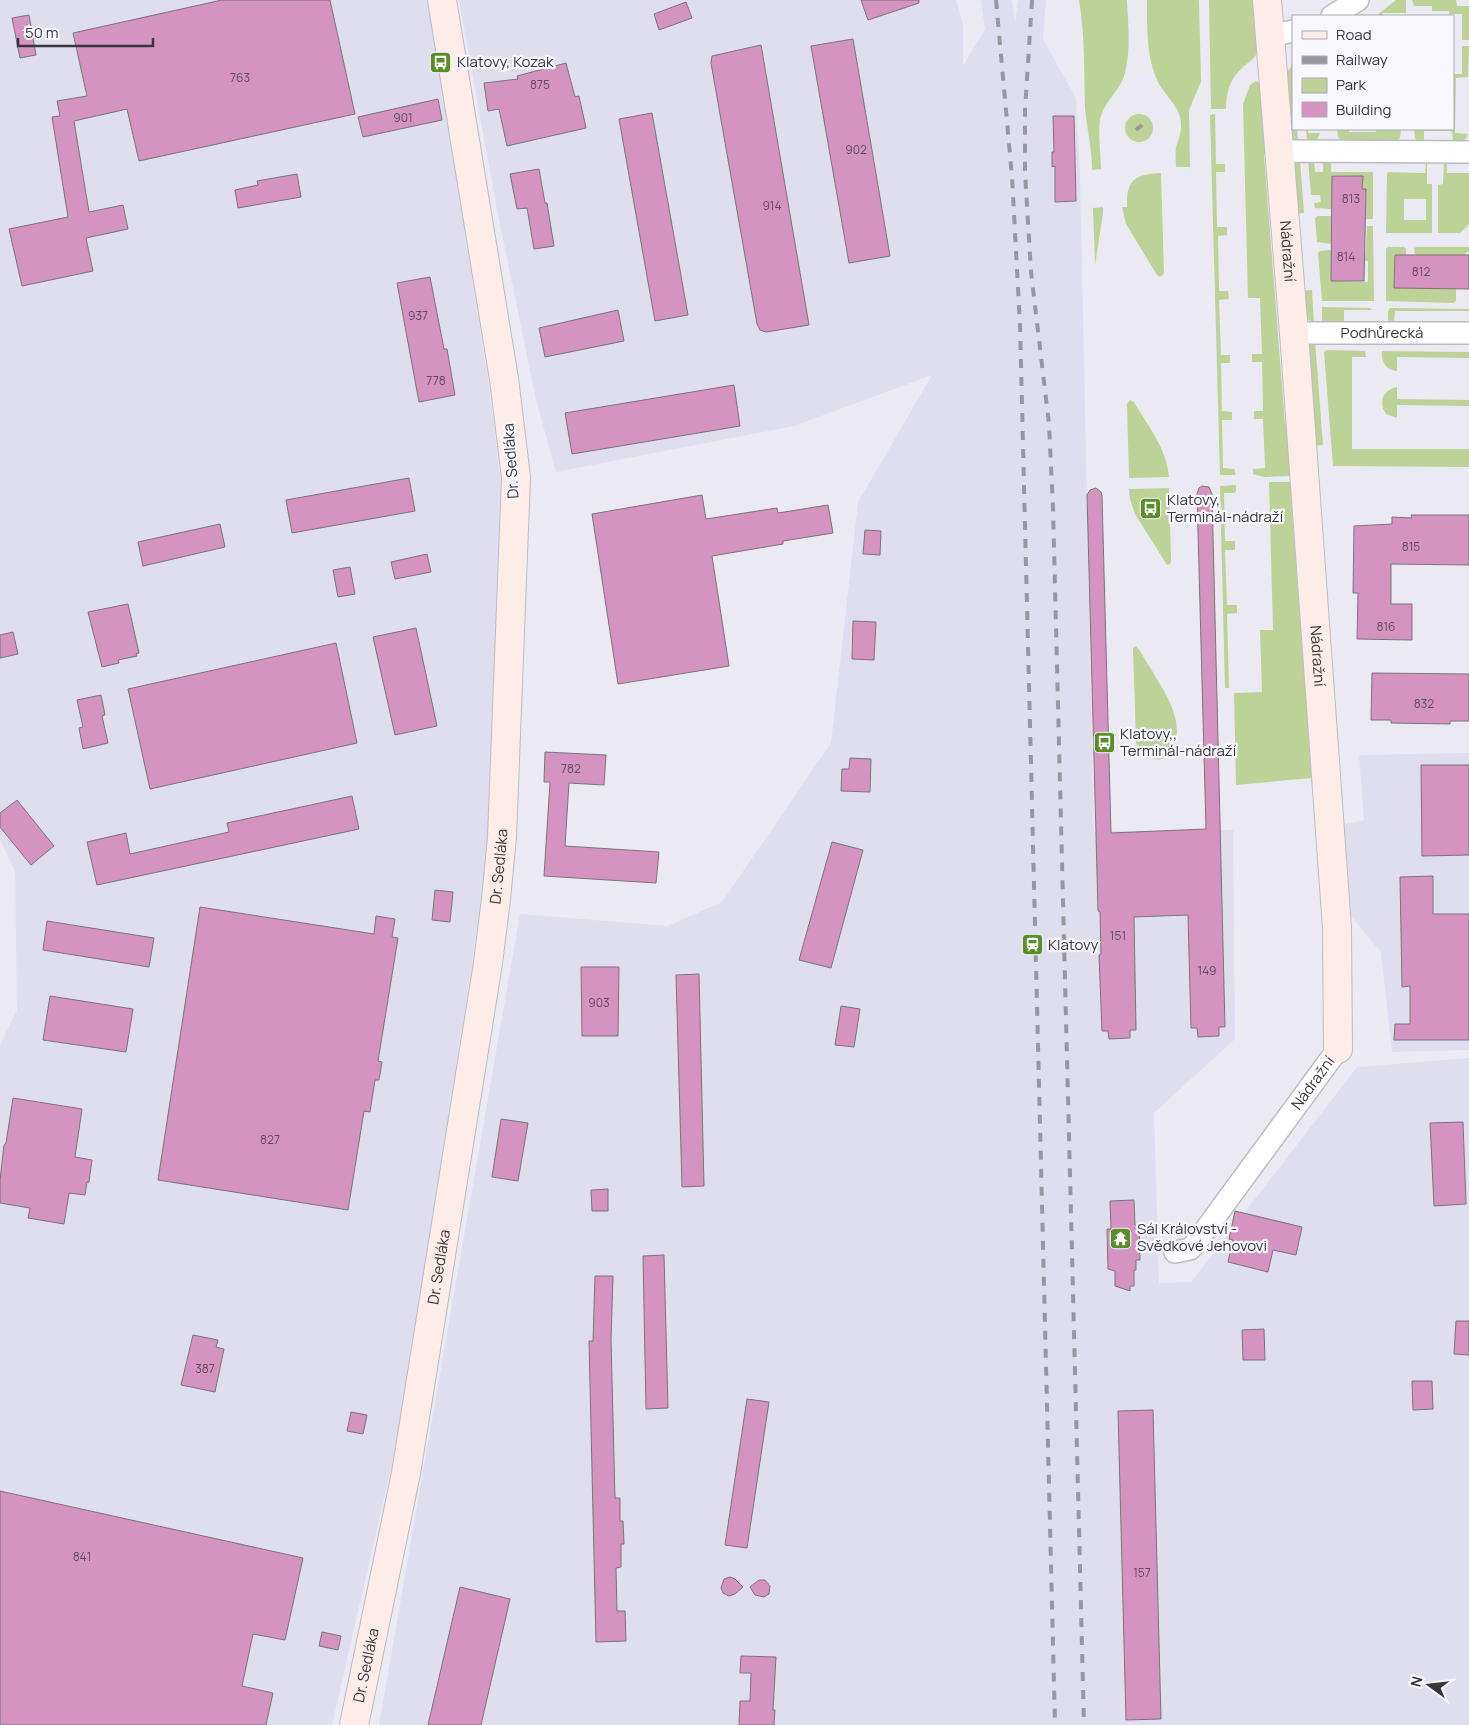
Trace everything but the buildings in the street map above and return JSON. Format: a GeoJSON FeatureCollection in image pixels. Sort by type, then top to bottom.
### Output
{"type":"FeatureCollection","features":[{"type":"Feature","properties":{"kind":"street","name":"Dr. Sedláka"},"geometry":{"type":"LineString","coordinates":[[354,1725],[406,1473],[488,963],[502,837],[516,477],[504,379],[442,0]]}},
{"type":"Feature","properties":{"kind":"street","name":"Nádražní"},"geometry":{"type":"LineString","coordinates":[[1175,1252],[1190,1249],[1195,1244],[1338,1049],[1337,928],[1294,332],[1279,153],[1281,33],[1268,0]]}},
{"type":"Feature","properties":{"kind":"street"},"geometry":{"type":"LineString","coordinates":[[1334,15],[1358,0]]}},
{"type":"Feature","properties":{"kind":"street"},"geometry":{"type":"LineString","coordinates":[[1279,153],[1294,151],[1469,152]]}},
{"type":"Feature","properties":{"kind":"street","name":"Podhůrecká"},"geometry":{"type":"LineString","coordinates":[[1294,332],[1469,333]]}},
{"type":"Feature","properties":{"kind":"shaded area"},"geometry":{"type":"Polygon","coordinates":[[[0,0],[429,0],[489,386],[501,482],[489,837],[475,945],[399,1433],[332,1725],[0,1725],[0,1045],[17,1010],[15,871],[0,840],[0,0]]]}},
{"type":"Feature","properties":{"kind":"shaded area"},"geometry":{"type":"Polygon","coordinates":[[[459,0],[956,0],[963,24],[963,66],[985,29],[981,0],[1012,0],[1015,23],[1018,0],[1046,0],[1043,39],[1076,98],[1080,174],[1094,831],[1233,830],[1235,1039],[1154,1113],[1159,1283],[1191,1282],[1357,1067],[1469,1058],[1469,1725],[379,1725],[520,914],[668,926],[722,902],[831,743],[858,502],[932,375],[794,426],[556,472],[536,400],[496,205],[459,0]]]}},
{"type":"Feature","properties":{"kind":"shaded area"},"geometry":{"type":"Polygon","coordinates":[[[1469,753],[1469,1050],[1392,1052],[1381,952],[1350,915],[1341,825],[1364,820],[1359,755],[1469,753]]]}},
{"type":"Feature","properties":{"kind":"green space"},"geometry":{"type":"Polygon","coordinates":[[[1079,0],[1127,0],[1129,46],[1127,64],[1120,85],[1106,104],[1101,116],[1099,134],[1101,169],[1092,170],[1085,108],[1083,40],[1079,0]]]}},
{"type":"Feature","properties":{"kind":"green space"},"geometry":{"type":"Polygon","coordinates":[[[1147,0],[1199,0],[1201,82],[1189,110],[1190,167],[1176,167],[1176,150],[1181,121],[1179,113],[1159,84],[1149,54],[1147,0]]]}},
{"type":"Feature","properties":{"kind":"green space"},"geometry":{"type":"Polygon","coordinates":[[[1209,0],[1255,0],[1259,48],[1254,57],[1237,73],[1231,82],[1226,109],[1211,109],[1209,0]]]}},
{"type":"Feature","properties":{"kind":"green space"},"geometry":{"type":"Polygon","coordinates":[[[1396,0],[1406,0],[1406,13],[1383,13],[1382,15],[1377,15],[1396,0]]]}},
{"type":"Feature","properties":{"kind":"green space"},"geometry":{"type":"Polygon","coordinates":[[[1412,0],[1456,0],[1457,6],[1469,6],[1469,40],[1462,40],[1462,14],[1449,14],[1449,11],[1432,11],[1432,6],[1414,6],[1412,0]]]}},
{"type":"Feature","properties":{"kind":"green space"},"geometry":{"type":"Polygon","coordinates":[[[1462,46],[1469,46],[1468,77],[1456,78],[1455,133],[1468,134],[1467,137],[1462,142],[1453,143],[1452,131],[1424,131],[1424,143],[1420,143],[1415,138],[1414,130],[1454,130],[1454,74],[1462,74],[1462,46]]]}},
{"type":"Feature","properties":{"kind":"green space"},"geometry":{"type":"Polygon","coordinates":[[[1292,65],[1292,130],[1297,130],[1298,142],[1292,139],[1286,75],[1292,65]]]}},
{"type":"Feature","properties":{"kind":"green space"},"geometry":{"type":"Polygon","coordinates":[[[1256,81],[1262,84],[1269,152],[1264,155],[1285,424],[1291,426],[1293,450],[1288,451],[1290,476],[1264,477],[1253,474],[1253,469],[1265,468],[1263,419],[1254,419],[1254,411],[1263,411],[1262,362],[1252,362],[1252,354],[1262,354],[1260,298],[1248,298],[1243,104],[1250,85],[1256,81]]]}},
{"type":"Feature","properties":{"kind":"green space"},"geometry":{"type":"Polygon","coordinates":[[[1139,114],[1149,118],[1153,128],[1149,138],[1139,142],[1129,138],[1125,128],[1129,118],[1139,114]]]}},
{"type":"Feature","properties":{"kind":"green space"},"geometry":{"type":"Polygon","coordinates":[[[1215,114],[1216,164],[1225,164],[1225,172],[1216,172],[1217,227],[1227,227],[1227,235],[1218,236],[1219,291],[1228,291],[1229,299],[1219,300],[1221,355],[1230,355],[1230,363],[1221,363],[1222,411],[1232,412],[1232,420],[1222,420],[1223,468],[1234,469],[1236,475],[1220,475],[1210,115],[1215,114]]]}},
{"type":"Feature","properties":{"kind":"green space"},"geometry":{"type":"Polygon","coordinates":[[[1306,130],[1308,130],[1308,133],[1320,133],[1317,139],[1307,142],[1306,130]]]}},
{"type":"Feature","properties":{"kind":"green space"},"geometry":{"type":"Polygon","coordinates":[[[1337,130],[1376,132],[1376,130],[1401,130],[1400,138],[1395,142],[1343,142],[1338,137],[1337,130]]]}},
{"type":"Feature","properties":{"kind":"green space"},"geometry":{"type":"Polygon","coordinates":[[[1308,160],[1314,160],[1315,172],[1323,172],[1323,160],[1331,160],[1331,172],[1373,172],[1373,219],[1366,219],[1366,189],[1363,189],[1362,176],[1332,175],[1332,200],[1335,208],[1315,208],[1314,203],[1321,202],[1320,195],[1311,195],[1308,160]]]}},
{"type":"Feature","properties":{"kind":"green space"},"geometry":{"type":"Polygon","coordinates":[[[1427,160],[1427,184],[1432,184],[1432,233],[1386,233],[1388,172],[1425,173],[1427,160]],[[1404,199],[1404,220],[1426,220],[1426,199],[1404,199]]]}},
{"type":"Feature","properties":{"kind":"green space"},"geometry":{"type":"Polygon","coordinates":[[[1444,160],[1447,161],[1447,173],[1469,173],[1469,224],[1460,233],[1438,233],[1438,185],[1443,184],[1444,160]]]}},
{"type":"Feature","properties":{"kind":"green space"},"geometry":{"type":"Polygon","coordinates":[[[1300,161],[1304,213],[1293,214],[1294,165],[1300,161]]]}},
{"type":"Feature","properties":{"kind":"green space"},"geometry":{"type":"Polygon","coordinates":[[[1161,173],[1164,274],[1160,277],[1126,224],[1122,207],[1127,207],[1128,190],[1134,180],[1145,175],[1161,173]]]}},
{"type":"Feature","properties":{"kind":"green space"},"geometry":{"type":"Polygon","coordinates":[[[1103,207],[1103,213],[1095,265],[1093,208],[1103,207]]]}},
{"type":"Feature","properties":{"kind":"green space"},"geometry":{"type":"Polygon","coordinates":[[[1318,216],[1331,216],[1331,244],[1317,242],[1315,218],[1318,216]]]}},
{"type":"Feature","properties":{"kind":"green space"},"geometry":{"type":"Polygon","coordinates":[[[1367,226],[1373,226],[1374,301],[1322,301],[1318,253],[1320,251],[1330,250],[1334,252],[1331,260],[1331,281],[1368,282],[1368,261],[1365,261],[1367,226]]]}},
{"type":"Feature","properties":{"kind":"green space"},"geometry":{"type":"Polygon","coordinates":[[[1388,247],[1404,247],[1406,249],[1406,255],[1395,255],[1394,288],[1456,285],[1456,301],[1454,303],[1386,301],[1386,249],[1388,247]]]}},
{"type":"Feature","properties":{"kind":"green space"},"geometry":{"type":"Polygon","coordinates":[[[1469,247],[1469,252],[1466,252],[1466,255],[1415,255],[1414,248],[1469,247]]]}},
{"type":"Feature","properties":{"kind":"green space"},"geometry":{"type":"Polygon","coordinates":[[[1312,290],[1314,323],[1305,318],[1299,291],[1312,290]]]}},
{"type":"Feature","properties":{"kind":"green space"},"geometry":{"type":"Polygon","coordinates":[[[1322,307],[1370,308],[1372,310],[1344,310],[1344,324],[1322,323],[1322,307]]]}},
{"type":"Feature","properties":{"kind":"green space"},"geometry":{"type":"Polygon","coordinates":[[[1390,308],[1469,309],[1469,311],[1395,311],[1394,324],[1388,324],[1388,311],[1390,308]]]}},
{"type":"Feature","properties":{"kind":"green space"},"geometry":{"type":"Polygon","coordinates":[[[1315,340],[1323,445],[1314,446],[1307,344],[1315,340]]]}},
{"type":"Feature","properties":{"kind":"green space"},"geometry":{"type":"Polygon","coordinates":[[[1327,350],[1365,351],[1366,357],[1352,357],[1352,449],[1469,449],[1469,467],[1333,466],[1324,352],[1327,350]]]}},
{"type":"Feature","properties":{"kind":"green space"},"geometry":{"type":"Polygon","coordinates":[[[1382,351],[1469,352],[1469,358],[1397,357],[1397,371],[1385,365],[1382,359],[1382,351]]]}},
{"type":"Feature","properties":{"kind":"green space"},"geometry":{"type":"Polygon","coordinates":[[[1397,387],[1397,399],[1469,400],[1469,406],[1397,405],[1397,418],[1386,414],[1382,401],[1384,395],[1389,390],[1397,387]]]}},
{"type":"Feature","properties":{"kind":"green space"},"geometry":{"type":"Polygon","coordinates":[[[1130,400],[1134,402],[1161,447],[1169,477],[1129,478],[1127,404],[1130,400]]]}},
{"type":"Feature","properties":{"kind":"green space"},"geometry":{"type":"Polygon","coordinates":[[[1269,482],[1295,482],[1291,498],[1312,778],[1236,785],[1234,693],[1262,692],[1260,630],[1273,630],[1269,482]]]}},
{"type":"Feature","properties":{"kind":"green space"},"geometry":{"type":"Polygon","coordinates":[[[1236,485],[1234,493],[1224,493],[1225,541],[1235,541],[1235,550],[1225,550],[1227,605],[1237,605],[1237,613],[1227,614],[1229,688],[1225,688],[1220,486],[1236,485]]]}},
{"type":"Feature","properties":{"kind":"green space"},"geometry":{"type":"Polygon","coordinates":[[[1169,488],[1171,561],[1167,565],[1135,514],[1129,489],[1169,488]]]}},
{"type":"Feature","properties":{"kind":"green space"},"geometry":{"type":"Polygon","coordinates":[[[1136,646],[1161,686],[1174,714],[1177,734],[1175,745],[1172,752],[1162,759],[1149,758],[1139,749],[1136,742],[1133,648],[1136,646]]]}},
{"type":"Feature","properties":{"kind":"railway"},"geometry":{"type":"LineString","coordinates":[[996,0],[1012,177],[1020,325],[1055,1725]]}},
{"type":"Feature","properties":{"kind":"railway"},"geometry":{"type":"LineString","coordinates":[[1032,0],[1025,110],[1025,172],[1031,272],[1049,424],[1053,508],[1084,1725]]}},
{"type":"Feature","properties":{"kind":"railway"},"geometry":{"type":"LineString","coordinates":[[1136,130],[1142,125]]}},
{"type":"Feature","properties":{"kind":"place","name":"Klatovy, Kozak"},"geometry":{"type":"Point","coordinates":[441,62]}},
{"type":"Feature","properties":{"kind":"place","name":"Klatovy, Terminál-nádraží"},"geometry":{"type":"Point","coordinates":[1151,509]}},
{"type":"Feature","properties":{"kind":"place","name":"Klatovy,, Terminál-nádraží"},"geometry":{"type":"Point","coordinates":[1104,743]}},
{"type":"Feature","properties":{"kind":"place","name":"Klatovy"},"geometry":{"type":"Point","coordinates":[1032,945]}},
{"type":"Feature","properties":{"kind":"place","name":"Sál Království - Svědkové Jehovovi"},"geometry":{"type":"Point","coordinates":[1121,1238]}}]}
